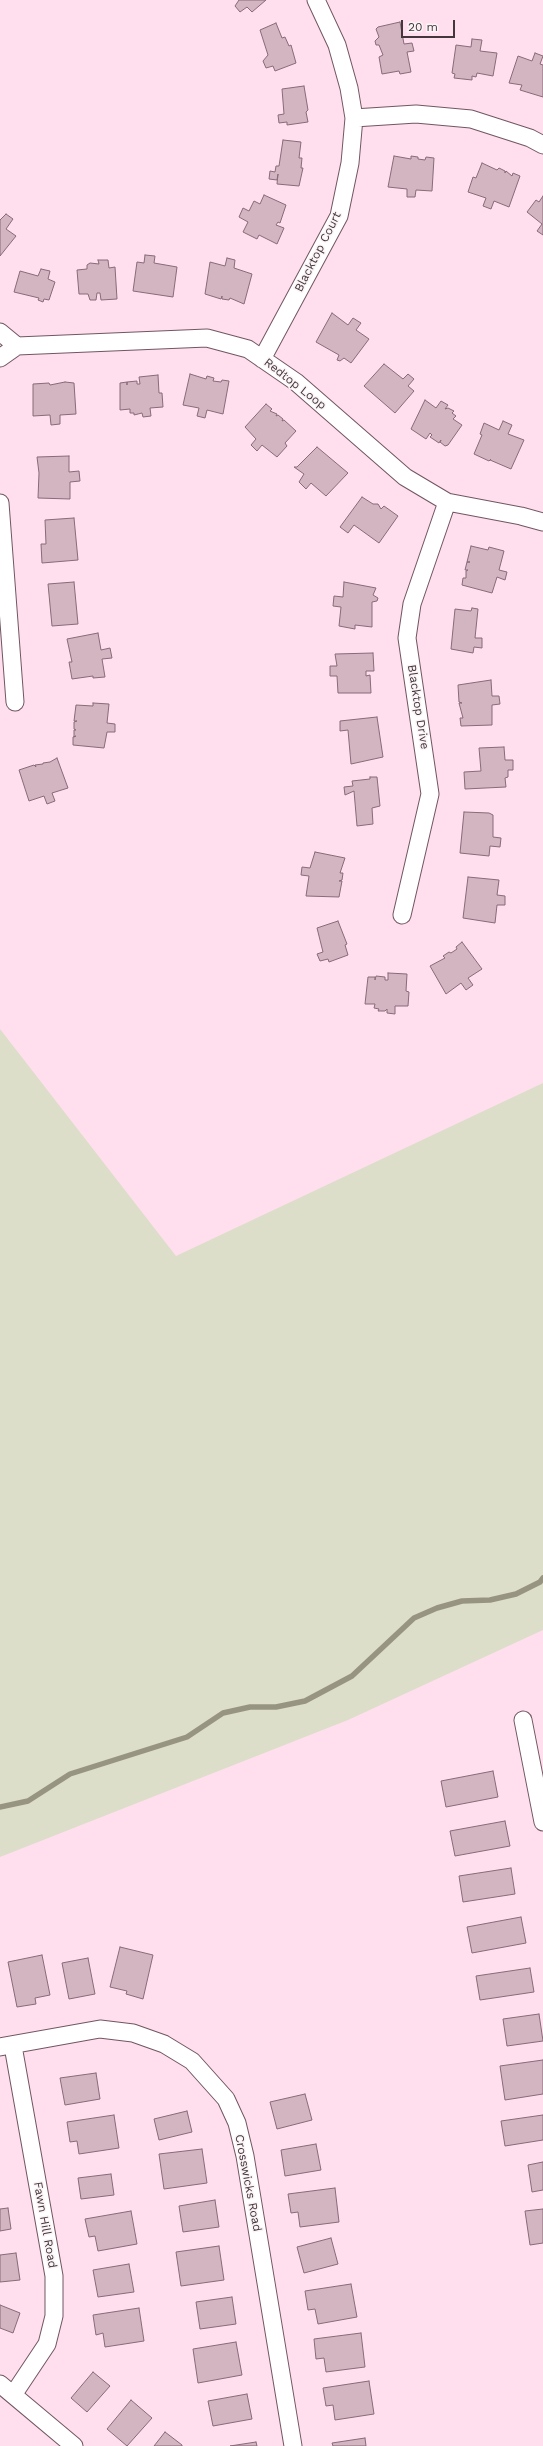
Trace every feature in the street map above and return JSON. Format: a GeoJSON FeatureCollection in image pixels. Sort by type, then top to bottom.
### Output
{"type":"FeatureCollection","features":[{"type":"Feature","properties":{"kind":"street","name":"Blacktop Court"},"geometry":{"type":"LineString","coordinates":[[262,359],[339,216],[350,163],[354,118],[349,88],[337,45],[316,0]]}},
{"type":"Feature","properties":{"kind":"street"},"geometry":{"type":"LineString","coordinates":[[354,118],[416,114],[471,119],[530,138],[543,145]]}},
{"type":"Feature","properties":{"kind":"street"},"geometry":{"type":"LineString","coordinates":[[0,332],[17,346],[0,358]]}},
{"type":"Feature","properties":{"kind":"street","name":"Redtop Loop"},"geometry":{"type":"LineString","coordinates":[[17,346],[207,338],[248,349],[296,382],[405,477],[447,502],[521,516],[543,522]]}},
{"type":"Feature","properties":{"kind":"street","name":"Blacktop Drive"},"geometry":{"type":"LineString","coordinates":[[402,915],[430,794],[407,638],[412,604],[447,502]]}},
{"type":"Feature","properties":{"kind":"street"},"geometry":{"type":"LineString","coordinates":[[0,503],[15,702]]}},
{"type":"Feature","properties":{"kind":"street"},"geometry":{"type":"LineString","coordinates":[[523,1720],[539,1772],[543,1822]]}},
{"type":"Feature","properties":{"kind":"street","name":"Crosswicks Road"},"geometry":{"type":"LineString","coordinates":[[6,2046],[100,2029],[133,2033],[164,2044],[192,2061],[226,2099],[237,2123],[245,2156],[293,2446]]}},
{"type":"Feature","properties":{"kind":"street","name":"Fawn Hill Road"},"geometry":{"type":"LineString","coordinates":[[6,2046],[54,2276],[54,2316],[46,2344],[13,2395]]}},
{"type":"Feature","properties":{"kind":"street"},"geometry":{"type":"LineString","coordinates":[[0,2384],[74,2446]]}},
{"type":"Feature","properties":{"kind":"green space"},"geometry":{"type":"Polygon","coordinates":[[[0,1029],[176,1256],[543,1083],[543,1630],[348,1720],[0,1857],[0,1029]]]}},
{"type":"Feature","properties":{"kind":"building"},"geometry":{"type":"Polygon","coordinates":[[[239,0],[266,0],[252,12],[247,7],[240,12],[235,6],[239,0]]]}},
{"type":"Feature","properties":{"kind":"building"},"geometry":{"type":"Polygon","coordinates":[[[400,22],[404,44],[412,43],[414,51],[407,52],[411,72],[400,74],[399,71],[382,74],[379,57],[383,55],[379,45],[376,45],[375,41],[379,37],[376,29],[378,27],[400,22]]]}},
{"type":"Feature","properties":{"kind":"building"},"geometry":{"type":"Polygon","coordinates":[[[276,23],[282,38],[285,37],[289,46],[291,45],[296,63],[275,71],[273,66],[266,68],[263,61],[268,55],[260,30],[276,23]]]}},
{"type":"Feature","properties":{"kind":"building"},"geometry":{"type":"Polygon","coordinates":[[[472,39],[482,40],[480,51],[497,53],[493,76],[477,73],[476,77],[472,76],[472,80],[454,78],[455,74],[452,73],[456,45],[471,47],[472,39]]]}},
{"type":"Feature","properties":{"kind":"building"},"geometry":{"type":"Polygon","coordinates":[[[535,53],[543,56],[540,64],[543,65],[543,97],[520,90],[522,85],[509,83],[518,56],[532,61],[535,53]]]}},
{"type":"Feature","properties":{"kind":"building"},"geometry":{"type":"Polygon","coordinates":[[[304,86],[308,110],[306,112],[308,122],[287,125],[287,122],[279,123],[278,115],[284,114],[282,89],[304,86]]]}},
{"type":"Feature","properties":{"kind":"building"},"geometry":{"type":"Polygon","coordinates":[[[283,140],[301,142],[299,158],[302,158],[301,168],[303,168],[299,186],[277,184],[278,174],[277,180],[269,179],[270,171],[275,172],[276,166],[279,166],[283,140]]]}},
{"type":"Feature","properties":{"kind":"building"},"geometry":{"type":"Polygon","coordinates":[[[394,156],[411,159],[411,156],[425,160],[426,157],[434,158],[432,191],[416,190],[415,197],[407,197],[407,189],[388,187],[394,156]]]}},
{"type":"Feature","properties":{"kind":"building"},"geometry":{"type":"Polygon","coordinates":[[[482,163],[497,170],[499,168],[505,171],[505,173],[506,171],[512,176],[513,173],[520,176],[509,207],[494,201],[491,209],[483,206],[486,198],[468,192],[473,177],[476,178],[482,163]]]}},
{"type":"Feature","properties":{"kind":"building"},"geometry":{"type":"Polygon","coordinates":[[[264,195],[286,205],[280,223],[278,222],[276,225],[284,228],[277,244],[259,235],[257,239],[243,232],[248,222],[239,217],[243,208],[249,211],[254,201],[260,204],[264,195]]]}},
{"type":"Feature","properties":{"kind":"building"},"geometry":{"type":"Polygon","coordinates":[[[543,196],[543,235],[537,231],[542,224],[527,212],[536,200],[539,202],[543,196]]]}},
{"type":"Feature","properties":{"kind":"building"},"geometry":{"type":"Polygon","coordinates":[[[6,214],[13,219],[6,229],[16,236],[0,256],[0,220],[6,214]]]}},
{"type":"Feature","properties":{"kind":"building"},"geometry":{"type":"Polygon","coordinates":[[[145,255],[155,256],[154,263],[177,267],[173,297],[133,291],[137,262],[144,263],[145,255]]]}},
{"type":"Feature","properties":{"kind":"building"},"geometry":{"type":"Polygon","coordinates":[[[227,258],[235,260],[234,268],[252,274],[244,304],[230,298],[229,300],[222,299],[222,296],[221,299],[205,294],[210,262],[225,266],[227,258]]]}},
{"type":"Feature","properties":{"kind":"building"},"geometry":{"type":"Polygon","coordinates":[[[98,260],[108,260],[109,268],[115,267],[117,299],[101,300],[100,293],[97,293],[96,300],[90,300],[88,294],[79,294],[77,270],[87,269],[87,265],[90,263],[99,264],[98,260]]]}},
{"type":"Feature","properties":{"kind":"building"},"geometry":{"type":"Polygon","coordinates":[[[41,269],[50,271],[48,279],[55,282],[49,300],[44,299],[43,302],[38,300],[39,298],[14,292],[20,271],[38,276],[41,269]]]}},
{"type":"Feature","properties":{"kind":"building"},"geometry":{"type":"Polygon","coordinates":[[[332,313],[348,325],[353,318],[361,323],[356,330],[369,339],[351,363],[344,358],[340,361],[337,360],[339,355],[316,342],[332,313]]]}},
{"type":"Feature","properties":{"kind":"building"},"geometry":{"type":"Polygon","coordinates":[[[384,364],[403,379],[408,374],[414,379],[408,386],[414,391],[395,413],[364,386],[384,364]]]}},
{"type":"Feature","properties":{"kind":"building"},"geometry":{"type":"Polygon","coordinates":[[[190,374],[206,379],[207,376],[214,378],[213,381],[229,381],[223,414],[207,410],[205,418],[197,416],[199,408],[183,405],[190,374]]]}},
{"type":"Feature","properties":{"kind":"building"},"geometry":{"type":"Polygon","coordinates":[[[158,375],[159,393],[162,393],[163,407],[150,408],[151,416],[143,417],[142,413],[134,415],[134,413],[130,413],[130,409],[120,410],[120,383],[137,381],[137,384],[140,384],[139,377],[158,375]]]}},
{"type":"Feature","properties":{"kind":"building"},"geometry":{"type":"Polygon","coordinates":[[[65,382],[74,383],[76,414],[60,415],[60,424],[51,425],[50,415],[33,416],[33,384],[49,383],[50,385],[65,382]]]}},
{"type":"Feature","properties":{"kind":"building"},"geometry":{"type":"Polygon","coordinates":[[[425,400],[436,408],[441,401],[448,405],[445,409],[448,408],[454,411],[452,413],[456,416],[453,419],[462,425],[448,445],[445,446],[440,442],[441,440],[439,443],[430,437],[432,435],[430,433],[426,439],[411,429],[425,400]]]}},
{"type":"Feature","properties":{"kind":"building"},"geometry":{"type":"Polygon","coordinates":[[[266,404],[272,409],[270,411],[277,414],[276,416],[278,415],[283,419],[282,421],[284,420],[296,431],[285,443],[287,446],[277,457],[262,445],[257,451],[251,445],[256,439],[245,427],[266,404]]]}},
{"type":"Feature","properties":{"kind":"building"},"geometry":{"type":"Polygon","coordinates":[[[503,421],[512,425],[508,434],[524,440],[511,469],[490,460],[489,461],[474,454],[482,435],[480,434],[484,423],[499,430],[503,421]]]}},
{"type":"Feature","properties":{"kind":"building"},"geometry":{"type":"Polygon","coordinates":[[[317,447],[348,473],[326,496],[311,483],[306,489],[299,482],[304,474],[294,467],[297,467],[317,447]]]}},
{"type":"Feature","properties":{"kind":"building"},"geometry":{"type":"Polygon","coordinates":[[[69,456],[69,472],[79,471],[80,481],[70,482],[70,499],[38,498],[39,473],[37,457],[69,456]]]}},
{"type":"Feature","properties":{"kind":"building"},"geometry":{"type":"Polygon","coordinates":[[[362,497],[373,504],[378,504],[381,509],[384,506],[398,516],[379,543],[354,525],[348,533],[340,527],[362,497]]]}},
{"type":"Feature","properties":{"kind":"building"},"geometry":{"type":"Polygon","coordinates":[[[74,518],[78,560],[42,563],[41,544],[46,544],[45,520],[74,518]]]}},
{"type":"Feature","properties":{"kind":"building"},"geometry":{"type":"Polygon","coordinates":[[[471,546],[488,550],[489,547],[504,551],[499,570],[507,572],[505,580],[497,577],[492,593],[462,585],[463,578],[466,578],[466,571],[468,570],[465,570],[471,546]]]}},
{"type":"Feature","properties":{"kind":"building"},"geometry":{"type":"Polygon","coordinates":[[[74,582],[78,624],[52,626],[48,584],[74,582]]]}},
{"type":"Feature","properties":{"kind":"building"},"geometry":{"type":"Polygon","coordinates":[[[344,582],[376,588],[373,595],[378,598],[377,601],[372,602],[372,627],[355,625],[355,629],[339,626],[341,607],[333,606],[334,596],[343,597],[344,582]]]}},
{"type":"Feature","properties":{"kind":"building"},"geometry":{"type":"Polygon","coordinates":[[[472,608],[478,609],[475,638],[482,638],[482,648],[474,647],[473,653],[451,649],[455,609],[471,611],[472,608]]]}},
{"type":"Feature","properties":{"kind":"building"},"geometry":{"type":"Polygon","coordinates":[[[98,633],[101,650],[110,648],[112,658],[102,659],[105,677],[93,678],[93,676],[72,679],[69,662],[72,662],[67,639],[98,633]]]}},
{"type":"Feature","properties":{"kind":"building"},"geometry":{"type":"Polygon","coordinates":[[[373,653],[374,671],[366,671],[366,676],[370,675],[371,693],[338,693],[337,676],[330,676],[330,666],[337,666],[335,654],[373,653]]]}},
{"type":"Feature","properties":{"kind":"building"},"geometry":{"type":"Polygon","coordinates":[[[491,680],[492,696],[499,696],[500,704],[492,705],[492,725],[461,726],[460,718],[463,718],[459,703],[462,703],[459,702],[458,685],[491,680]]]}},
{"type":"Feature","properties":{"kind":"building"},"geometry":{"type":"Polygon","coordinates":[[[93,703],[109,704],[107,723],[115,724],[115,732],[107,732],[104,748],[73,745],[74,730],[76,730],[74,729],[74,722],[77,721],[74,721],[76,705],[93,706],[93,703]]]}},
{"type":"Feature","properties":{"kind":"building"},"geometry":{"type":"Polygon","coordinates":[[[377,717],[383,757],[351,764],[348,730],[340,731],[340,721],[377,717]]]}},
{"type":"Feature","properties":{"kind":"building"},"geometry":{"type":"Polygon","coordinates":[[[504,747],[505,760],[513,760],[513,770],[508,770],[508,777],[505,778],[506,787],[465,789],[464,772],[481,771],[479,748],[504,747]]]}},
{"type":"Feature","properties":{"kind":"building"},"geometry":{"type":"Polygon","coordinates":[[[57,758],[68,788],[52,793],[55,801],[47,804],[44,796],[29,801],[19,770],[34,765],[36,767],[35,765],[50,762],[57,758]]]}},
{"type":"Feature","properties":{"kind":"building"},"geometry":{"type":"Polygon","coordinates":[[[370,777],[377,777],[380,806],[372,808],[373,824],[357,826],[354,791],[345,795],[344,787],[353,786],[352,781],[370,779],[370,777]]]}},
{"type":"Feature","properties":{"kind":"building"},"geometry":{"type":"Polygon","coordinates":[[[464,812],[489,813],[493,815],[493,837],[501,838],[500,847],[490,846],[489,856],[460,853],[464,812]]]}},
{"type":"Feature","properties":{"kind":"building"},"geometry":{"type":"Polygon","coordinates":[[[315,852],[345,858],[340,873],[343,873],[342,880],[339,881],[342,881],[339,897],[306,896],[309,876],[301,875],[302,867],[310,868],[315,852]]]}},
{"type":"Feature","properties":{"kind":"building"},"geometry":{"type":"Polygon","coordinates":[[[468,877],[499,880],[497,895],[505,896],[505,905],[497,905],[495,923],[463,918],[468,877]]]}},
{"type":"Feature","properties":{"kind":"building"},"geometry":{"type":"Polygon","coordinates":[[[338,921],[347,944],[345,945],[348,955],[329,962],[328,959],[320,961],[317,954],[323,952],[317,928],[338,921]]]}},
{"type":"Feature","properties":{"kind":"building"},"geometry":{"type":"Polygon","coordinates":[[[462,942],[482,969],[468,978],[473,985],[466,990],[461,983],[446,994],[430,966],[445,958],[443,956],[449,952],[451,953],[457,949],[456,947],[462,942]]]}},
{"type":"Feature","properties":{"kind":"building"},"geometry":{"type":"Polygon","coordinates":[[[388,973],[407,974],[406,991],[409,992],[408,1006],[395,1006],[395,1014],[387,1013],[387,1009],[385,1011],[378,1011],[379,1009],[374,1008],[375,1004],[365,1004],[368,977],[375,977],[375,980],[376,976],[385,977],[385,980],[388,980],[388,973]]]}},
{"type":"Feature","properties":{"kind":"building"},"geometry":{"type":"Polygon","coordinates":[[[493,1771],[498,1797],[446,1807],[441,1781],[493,1771]]]}},
{"type":"Feature","properties":{"kind":"building"},"geometry":{"type":"Polygon","coordinates":[[[505,1821],[510,1846],[455,1856],[450,1831],[505,1821]]]}},
{"type":"Feature","properties":{"kind":"building"},"geometry":{"type":"Polygon","coordinates":[[[511,1868],[515,1894],[463,1902],[459,1876],[511,1868]]]}},
{"type":"Feature","properties":{"kind":"building"},"geometry":{"type":"Polygon","coordinates":[[[521,1917],[526,1943],[472,1953],[467,1927],[521,1917]]]}},
{"type":"Feature","properties":{"kind":"building"},"geometry":{"type":"Polygon","coordinates":[[[120,1947],[153,1955],[143,1999],[126,1994],[127,1991],[110,1987],[120,1947]]]}},
{"type":"Feature","properties":{"kind":"building"},"geometry":{"type":"Polygon","coordinates":[[[42,1955],[50,1995],[35,1998],[36,2004],[17,2007],[8,1962],[42,1955]]]}},
{"type":"Feature","properties":{"kind":"building"},"geometry":{"type":"Polygon","coordinates":[[[88,1958],[95,1994],[69,1999],[62,1963],[88,1958]]]}},
{"type":"Feature","properties":{"kind":"building"},"geometry":{"type":"Polygon","coordinates":[[[530,1968],[534,1992],[480,2000],[476,1976],[530,1968]]]}},
{"type":"Feature","properties":{"kind":"building"},"geometry":{"type":"Polygon","coordinates":[[[539,2014],[543,2041],[507,2046],[503,2019],[539,2014]]]}},
{"type":"Feature","properties":{"kind":"building"},"geometry":{"type":"Polygon","coordinates":[[[543,2060],[543,2094],[505,2100],[500,2066],[543,2060]]]}},
{"type":"Feature","properties":{"kind":"building"},"geometry":{"type":"Polygon","coordinates":[[[96,2073],[100,2099],[65,2105],[60,2078],[96,2073]]]}},
{"type":"Feature","properties":{"kind":"building"},"geometry":{"type":"Polygon","coordinates":[[[305,2094],[312,2120],[277,2129],[270,2102],[305,2094]]]}},
{"type":"Feature","properties":{"kind":"building"},"geometry":{"type":"Polygon","coordinates":[[[187,2111],[192,2132],[159,2140],[154,2119],[187,2111]]]}},
{"type":"Feature","properties":{"kind":"building"},"geometry":{"type":"Polygon","coordinates":[[[114,2115],[119,2148],[79,2154],[77,2141],[70,2142],[67,2122],[114,2115]]]}},
{"type":"Feature","properties":{"kind":"building"},"geometry":{"type":"Polygon","coordinates":[[[543,2115],[543,2140],[505,2146],[501,2121],[543,2115]]]}},
{"type":"Feature","properties":{"kind":"building"},"geometry":{"type":"Polygon","coordinates":[[[316,2144],[321,2170],[285,2176],[281,2150],[316,2144]]]}},
{"type":"Feature","properties":{"kind":"building"},"geometry":{"type":"Polygon","coordinates":[[[202,2149],[207,2183],[164,2189],[159,2154],[202,2149]]]}},
{"type":"Feature","properties":{"kind":"building"},"geometry":{"type":"Polygon","coordinates":[[[543,2162],[543,2190],[532,2192],[528,2165],[543,2162]]]}},
{"type":"Feature","properties":{"kind":"building"},"geometry":{"type":"Polygon","coordinates":[[[111,2174],[114,2195],[81,2199],[78,2178],[111,2174]]]}},
{"type":"Feature","properties":{"kind":"building"},"geometry":{"type":"Polygon","coordinates":[[[335,2188],[339,2222],[300,2227],[298,2212],[291,2213],[288,2194],[335,2188]]]}},
{"type":"Feature","properties":{"kind":"building"},"geometry":{"type":"Polygon","coordinates":[[[215,2200],[219,2227],[183,2232],[179,2206],[215,2200]]]}},
{"type":"Feature","properties":{"kind":"building"},"geometry":{"type":"Polygon","coordinates":[[[8,2208],[11,2229],[0,2231],[0,2209],[8,2208]]]}},
{"type":"Feature","properties":{"kind":"building"},"geometry":{"type":"Polygon","coordinates":[[[543,2209],[543,2243],[530,2245],[525,2211],[543,2209]]]}},
{"type":"Feature","properties":{"kind":"building"},"geometry":{"type":"Polygon","coordinates":[[[131,2211],[137,2244],[98,2251],[95,2236],[89,2237],[85,2219],[131,2211]]]}},
{"type":"Feature","properties":{"kind":"building"},"geometry":{"type":"Polygon","coordinates":[[[331,2238],[338,2264],[304,2273],[297,2247],[331,2238]]]}},
{"type":"Feature","properties":{"kind":"building"},"geometry":{"type":"Polygon","coordinates":[[[219,2246],[224,2280],[181,2286],[176,2252],[219,2246]]]}},
{"type":"Feature","properties":{"kind":"building"},"geometry":{"type":"Polygon","coordinates":[[[16,2253],[20,2280],[0,2282],[0,2255],[16,2253]]]}},
{"type":"Feature","properties":{"kind":"building"},"geometry":{"type":"Polygon","coordinates":[[[129,2264],[134,2292],[98,2297],[93,2270],[129,2264]]]}},
{"type":"Feature","properties":{"kind":"building"},"geometry":{"type":"Polygon","coordinates":[[[351,2284],[357,2317],[318,2324],[315,2309],[308,2310],[305,2291],[351,2284]]]}},
{"type":"Feature","properties":{"kind":"building"},"geometry":{"type":"Polygon","coordinates":[[[232,2297],[236,2324],[200,2329],[196,2302],[232,2297]]]}},
{"type":"Feature","properties":{"kind":"building"},"geometry":{"type":"Polygon","coordinates":[[[0,2305],[20,2313],[13,2333],[0,2328],[0,2305]]]}},
{"type":"Feature","properties":{"kind":"building"},"geometry":{"type":"Polygon","coordinates":[[[139,2308],[144,2341],[105,2347],[103,2333],[96,2335],[93,2315],[139,2308]]]}},
{"type":"Feature","properties":{"kind":"building"},"geometry":{"type":"Polygon","coordinates":[[[361,2333],[365,2367],[326,2372],[324,2358],[316,2359],[314,2339],[361,2333]]]}},
{"type":"Feature","properties":{"kind":"building"},"geometry":{"type":"Polygon","coordinates":[[[236,2342],[242,2375],[198,2383],[193,2349],[236,2342]]]}},
{"type":"Feature","properties":{"kind":"building"},"geometry":{"type":"Polygon","coordinates":[[[93,2372],[110,2386],[87,2412],[71,2398],[93,2372]]]}},
{"type":"Feature","properties":{"kind":"building"},"geometry":{"type":"Polygon","coordinates":[[[369,2381],[374,2414],[335,2420],[333,2405],[326,2406],[323,2388],[369,2381]]]}},
{"type":"Feature","properties":{"kind":"building"},"geometry":{"type":"Polygon","coordinates":[[[247,2394],[252,2419],[213,2426],[208,2401],[247,2394]]]}},
{"type":"Feature","properties":{"kind":"building"},"geometry":{"type":"Polygon","coordinates":[[[131,2400],[152,2418],[127,2446],[107,2429],[131,2400]]]}},
{"type":"Feature","properties":{"kind":"building"},"geometry":{"type":"Polygon","coordinates":[[[165,2432],[182,2445],[182,2446],[154,2446],[165,2432]]]}},
{"type":"Feature","properties":{"kind":"building"},"geometry":{"type":"Polygon","coordinates":[[[365,2438],[366,2446],[333,2446],[332,2443],[365,2438]]]}},
{"type":"Feature","properties":{"kind":"building"},"geometry":{"type":"Polygon","coordinates":[[[256,2442],[257,2446],[230,2446],[256,2442]]]}},
{"type":"Feature","properties":{"kind":"waterway"},"geometry":{"type":"LineString","coordinates":[[0,1807],[28,1801],[70,1774],[187,1737],[223,1713],[250,1707],[276,1707],[305,1701],[352,1676],[414,1618],[437,1608],[462,1601],[490,1600],[516,1594],[540,1582],[543,1578]]}}]}
